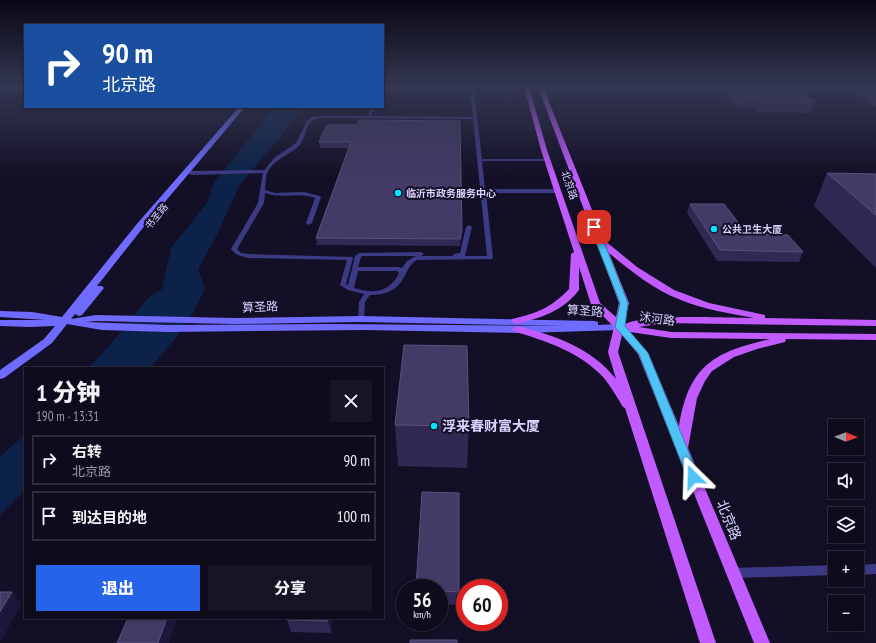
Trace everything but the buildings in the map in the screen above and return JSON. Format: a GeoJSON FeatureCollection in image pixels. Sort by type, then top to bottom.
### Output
{"type":"FeatureCollection","features":[{"type":"Feature","properties":{"kind":"main road","name":"北京路"},"geometry":{"type":"LineString","coordinates":[[533,117],[596,304],[620,327],[643,353],[762,643]]}},
{"type":"Feature","properties":{"kind":"main road","name":"北京路"},"geometry":{"type":"LineString","coordinates":[[553,117],[624,303],[614,352],[708,643]]}},
{"type":"Feature","properties":{"kind":"main road"},"geometry":{"type":"LineString","coordinates":[[599,240],[636,272],[672,293],[698,303],[785,321]]}},
{"type":"Feature","properties":{"kind":"main road"},"geometry":{"type":"LineString","coordinates":[[516,325],[546,314],[563,302],[574,290],[575,244]]}},
{"type":"Feature","properties":{"kind":"main road","name":"沭河路"},"geometry":{"type":"LineString","coordinates":[[620,327],[664,320],[876,322]]}},
{"type":"Feature","properties":{"kind":"main road"},"geometry":{"type":"LineString","coordinates":[[516,325],[554,340],[579,353],[606,373],[634,415]]}},
{"type":"Feature","properties":{"kind":"main road","name":"沭河路"},"geometry":{"type":"LineString","coordinates":[[620,327],[671,335],[876,337]]}},
{"type":"Feature","properties":{"kind":"main road"},"geometry":{"type":"LineString","coordinates":[[682,449],[693,392],[710,366],[735,351],[796,336]]}},
{"type":"Feature","properties":{"kind":"street","name":"书圣路"},"geometry":{"type":"LineString","coordinates":[[0,375],[48,341],[172,188],[234,117]]}},
{"type":"Feature","properties":{"kind":"street","name":"书圣路"},"geometry":{"type":"LineString","coordinates":[[0,367],[63,322],[80,312],[191,173],[239,117]]}},
{"type":"Feature","properties":{"kind":"street"},"geometry":{"type":"LineString","coordinates":[[191,173],[262,172]]}},
{"type":"Feature","properties":{"kind":"street","name":"算圣路"},"geometry":{"type":"LineString","coordinates":[[0,314],[37,316],[63,322],[110,327],[231,325],[516,325]]}},
{"type":"Feature","properties":{"kind":"street","name":"算圣路"},"geometry":{"type":"LineString","coordinates":[[0,323],[28,324],[96,318],[231,325],[361,318],[516,325],[578,330],[620,327]]}},
{"type":"Feature","properties":{"kind":"lane"},"geometry":{"type":"LineString","coordinates":[[369,117],[313,118],[308,122],[298,144],[276,159],[262,172],[261,204],[234,249],[239,254],[248,256],[345,256],[350,258],[343,285],[350,289],[367,294],[394,287],[410,261],[416,258],[490,258],[481,160],[475,118],[370,117]]}},
{"type":"Feature","properties":{"kind":"lane"},"geometry":{"type":"LineString","coordinates":[[481,160],[547,160]]}},
{"type":"Feature","properties":{"kind":"lane"},"geometry":{"type":"LineString","coordinates":[[262,190],[275,194],[303,194],[318,197],[309,223]]}},
{"type":"Feature","properties":{"kind":"lane"},"geometry":{"type":"LineString","coordinates":[[484,190],[558,191]]}},
{"type":"Feature","properties":{"kind":"lane"},"geometry":{"type":"LineString","coordinates":[[350,289],[358,256],[361,254],[463,255],[469,228],[469,258]]}},
{"type":"Feature","properties":{"kind":"lane"},"geometry":{"type":"LineString","coordinates":[[354,271],[357,269],[398,269],[402,272]]}},
{"type":"Feature","properties":{"kind":"lane"},"geometry":{"type":"LineString","coordinates":[[361,318],[362,302],[367,294]]}},
{"type":"Feature","properties":{"kind":"lane"},"geometry":{"type":"LineString","coordinates":[[864,570],[876,569]]}},
{"type":"Feature","properties":{"kind":"lane"},"geometry":{"type":"LineString","coordinates":[[733,573],[828,570]]}},
{"type":"Feature","properties":{"kind":"water"},"geometry":{"type":"Polygon","coordinates":[[[266,117],[296,117],[239,186],[217,235],[198,269],[205,288],[188,320],[166,349],[151,367],[89,367],[109,346],[149,297],[162,289],[171,248],[207,203],[214,183],[266,117]]]}},
{"type":"Feature","properties":{"kind":"water"},"geometry":{"type":"Polygon","coordinates":[[[24,435],[24,491],[0,515],[0,457],[24,435]]]}},
{"type":"Feature","properties":{"kind":"place","name":"临沂市政务服务中心"},"geometry":{"type":"Point","coordinates":[398,193]}},
{"type":"Feature","properties":{"kind":"place","name":"公共卫生大厦"},"geometry":{"type":"Point","coordinates":[714,229]}},
{"type":"Feature","properties":{"kind":"place","name":"浮来春财富大厦"},"geometry":{"type":"Point","coordinates":[434,426]}},
{"type":"Feature","properties":{"kind":"route"},"geometry":{"type":"LineString","coordinates":[[594,227],[624,303],[620,327],[643,353],[693,477]]}}]}
